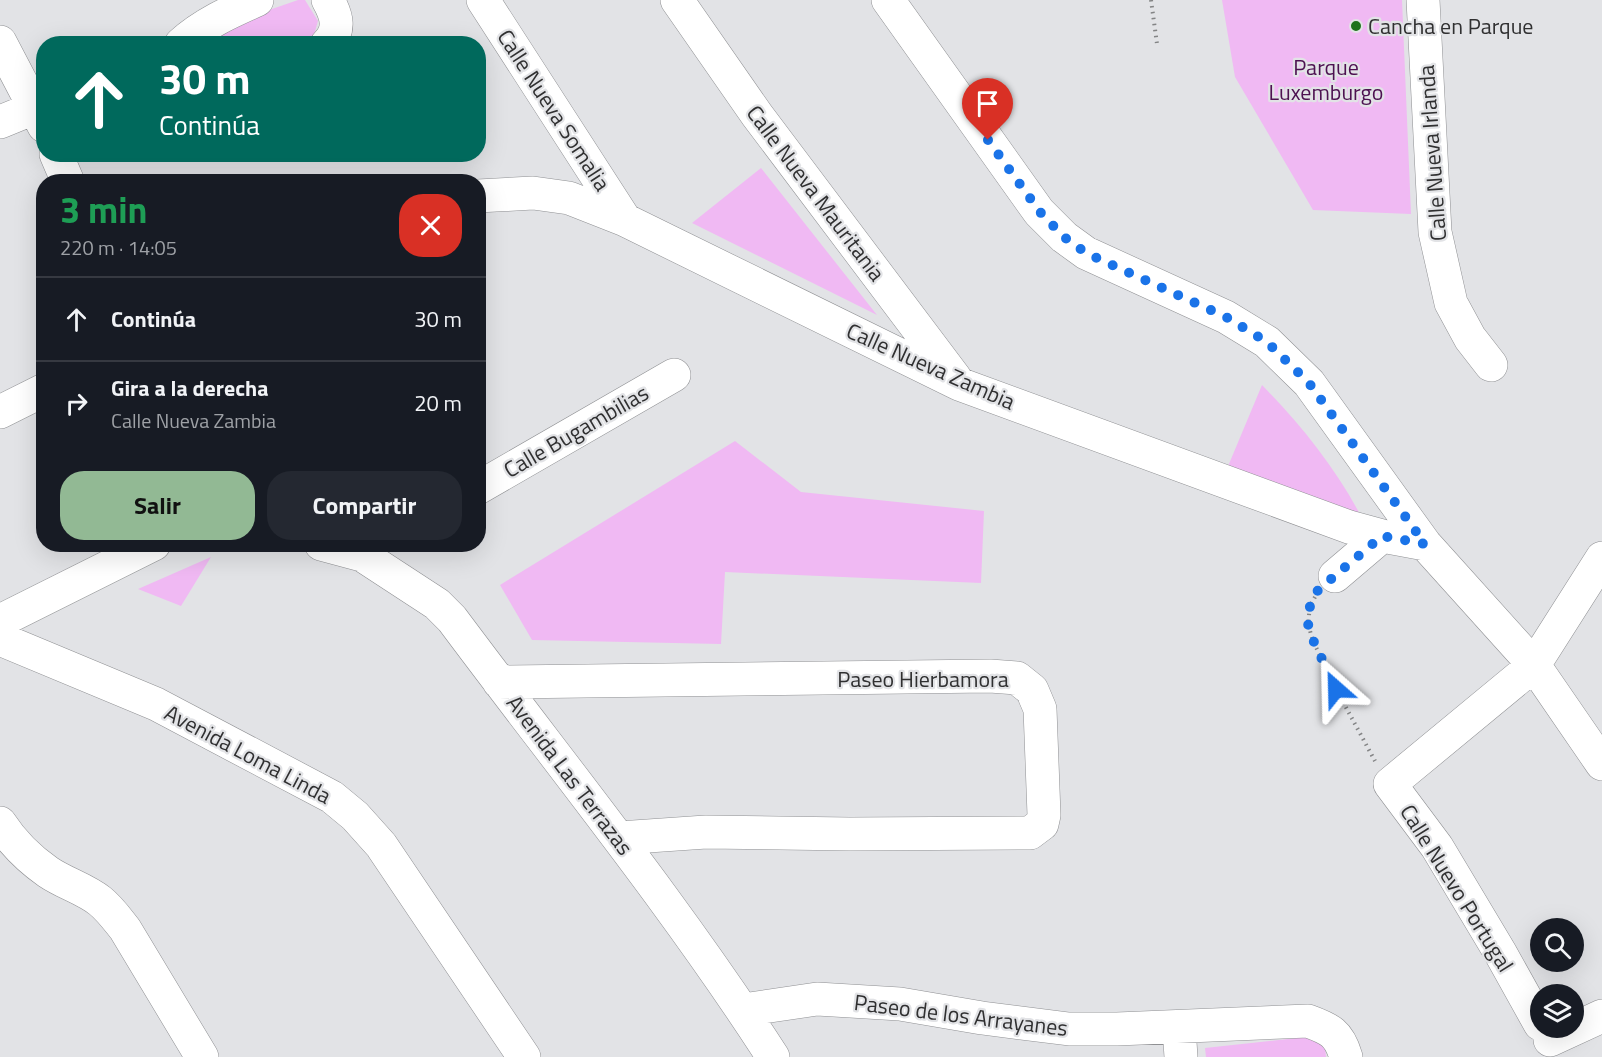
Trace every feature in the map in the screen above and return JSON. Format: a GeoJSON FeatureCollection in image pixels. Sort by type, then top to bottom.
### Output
{"type":"FeatureCollection","features":[{"type":"Feature","properties":{"kind":"street"},"geometry":{"type":"LineString","coordinates":[[189,36],[224,15],[256,0]]}},
{"type":"Feature","properties":{"kind":"street"},"geometry":{"type":"LineString","coordinates":[[328,0],[337,23],[334,36]]}},
{"type":"Feature","properties":{"kind":"street","name":"Calle Nueva Somalia"},"geometry":{"type":"LineString","coordinates":[[483,0],[625,220]]}},
{"type":"Feature","properties":{"kind":"street","name":"Calle Nueva Mauritania"},"geometry":{"type":"LineString","coordinates":[[677,0],[757,115],[960,384]]}},
{"type":"Feature","properties":{"kind":"street","name":"Calle Nueva Irlanda"},"geometry":{"type":"LineString","coordinates":[[1423,0],[1435,232],[1451,303],[1470,338],[1491,365]]}},
{"type":"Feature","properties":{"kind":"street"},"geometry":{"type":"LineString","coordinates":[[898,5],[1040,212],[1064,237],[1086,253],[1226,317],[1267,342],[1309,383],[1425,544],[1534,665],[1602,764]]}},
{"type":"Feature","properties":{"kind":"street"},"geometry":{"type":"LineString","coordinates":[[0,42],[36,103]]}},
{"type":"Feature","properties":{"kind":"street"},"geometry":{"type":"LineString","coordinates":[[0,122],[36,113]]}},
{"type":"Feature","properties":{"kind":"street","name":"Calle Nueva Zambia"},"geometry":{"type":"LineString","coordinates":[[486,196],[533,193],[569,198],[625,220],[960,384],[1328,520],[1382,536],[1425,544]]}},
{"type":"Feature","properties":{"kind":"street","name":"Calle Bugambilias"},"geometry":{"type":"LineString","coordinates":[[486,483],[674,375]]}},
{"type":"Feature","properties":{"kind":"street"},"geometry":{"type":"LineString","coordinates":[[0,412],[36,394]]}},
{"type":"Feature","properties":{"kind":"street"},"geometry":{"type":"LineString","coordinates":[[1335,576],[1382,536]]}},
{"type":"Feature","properties":{"kind":"street"},"geometry":{"type":"LineString","coordinates":[[0,621],[138,552]]}},
{"type":"Feature","properties":{"kind":"street","name":"Avenida Las Terrazas"},"geometry":{"type":"LineString","coordinates":[[373,552],[452,619],[619,838],[743,1010],[773,1057]]}},
{"type":"Feature","properties":{"kind":"street"},"geometry":{"type":"LineString","coordinates":[[1390,784],[1534,665],[1602,558]]}},
{"type":"Feature","properties":{"kind":"street","name":"Avenida Loma Linda"},"geometry":{"type":"LineString","coordinates":[[0,639],[156,704],[332,797],[355,816],[381,845],[524,1057]]}},
{"type":"Feature","properties":{"kind":"street","name":"Paseo Hierbamora"},"geometry":{"type":"LineString","coordinates":[[499,682],[990,676],[1017,678],[1032,690],[1040,709],[1044,815],[1042,824],[1030,833],[706,832],[619,838]]}},
{"type":"Feature","properties":{"kind":"street","name":"Calle Nuevo Portugal"},"geometry":{"type":"LineString","coordinates":[[1390,784],[1437,847],[1530,1006]]}},
{"type":"Feature","properties":{"kind":"street"},"geometry":{"type":"LineString","coordinates":[[0,823],[22,852],[33,861],[49,873],[99,900],[112,911],[125,928],[202,1057]]}},
{"type":"Feature","properties":{"kind":"street","name":"Paseo de los Arrayanes"},"geometry":{"type":"LineString","coordinates":[[743,1010],[817,999],[900,1004],[982,1018],[1069,1029],[1117,1029],[1180,1042],[1308,1021],[1329,1028],[1342,1044],[1347,1057]]}},
{"type":"Feature","properties":{"kind":"street"},"geometry":{"type":"LineString","coordinates":[[1584,1023],[1602,1016]]}},
{"type":"Feature","properties":{"kind":"path"},"geometry":{"type":"LineString","coordinates":[[1151,0],[1157,44]]}},
{"type":"Feature","properties":{"kind":"path"},"geometry":{"type":"LineString","coordinates":[[1335,576],[1318,590],[1310,606],[1308,624],[1336,689],[1381,772],[1390,784]]}},
{"type":"Feature","properties":{"kind":"green space"},"geometry":{"type":"Polygon","coordinates":[[[298,0],[305,0],[318,21],[314,36],[204,36],[203,33],[298,0]]]}},
{"type":"Feature","properties":{"kind":"green space","name":"Parque Luxemburgo"},"geometry":{"type":"Polygon","coordinates":[[[1222,0],[1402,0],[1411,214],[1313,210],[1235,77],[1222,0]]]}},
{"type":"Feature","properties":{"kind":"green space"},"geometry":{"type":"Polygon","coordinates":[[[761,168],[877,315],[692,223],[761,168]]]}},
{"type":"Feature","properties":{"kind":"green space"},"geometry":{"type":"Polygon","coordinates":[[[1262,385],[1292,417],[1332,468],[1365,524],[1226,471],[1262,385]]]}},
{"type":"Feature","properties":{"kind":"green space"},"geometry":{"type":"Polygon","coordinates":[[[735,441],[801,492],[984,511],[981,583],[725,572],[721,644],[532,640],[500,585],[735,441]]]}},
{"type":"Feature","properties":{"kind":"green space"},"geometry":{"type":"Polygon","coordinates":[[[211,557],[181,606],[138,589],[211,557]]]}},
{"type":"Feature","properties":{"kind":"green space"},"geometry":{"type":"Polygon","coordinates":[[[1324,1035],[1326,1057],[1206,1057],[1205,1048],[1324,1035]]]}},
{"type":"Feature","properties":{"kind":"place","name":"Cancha en Parque"},"geometry":{"type":"Point","coordinates":[1356,26]}},
{"type":"Feature","properties":{"kind":"route"},"geometry":{"type":"LineString","coordinates":[[988,140],[1040,212],[1064,237],[1086,253],[1184,296],[1226,317],[1267,342],[1309,383],[1425,544],[1382,536],[1318,590],[1310,606],[1308,624],[1336,689]]}}]}
